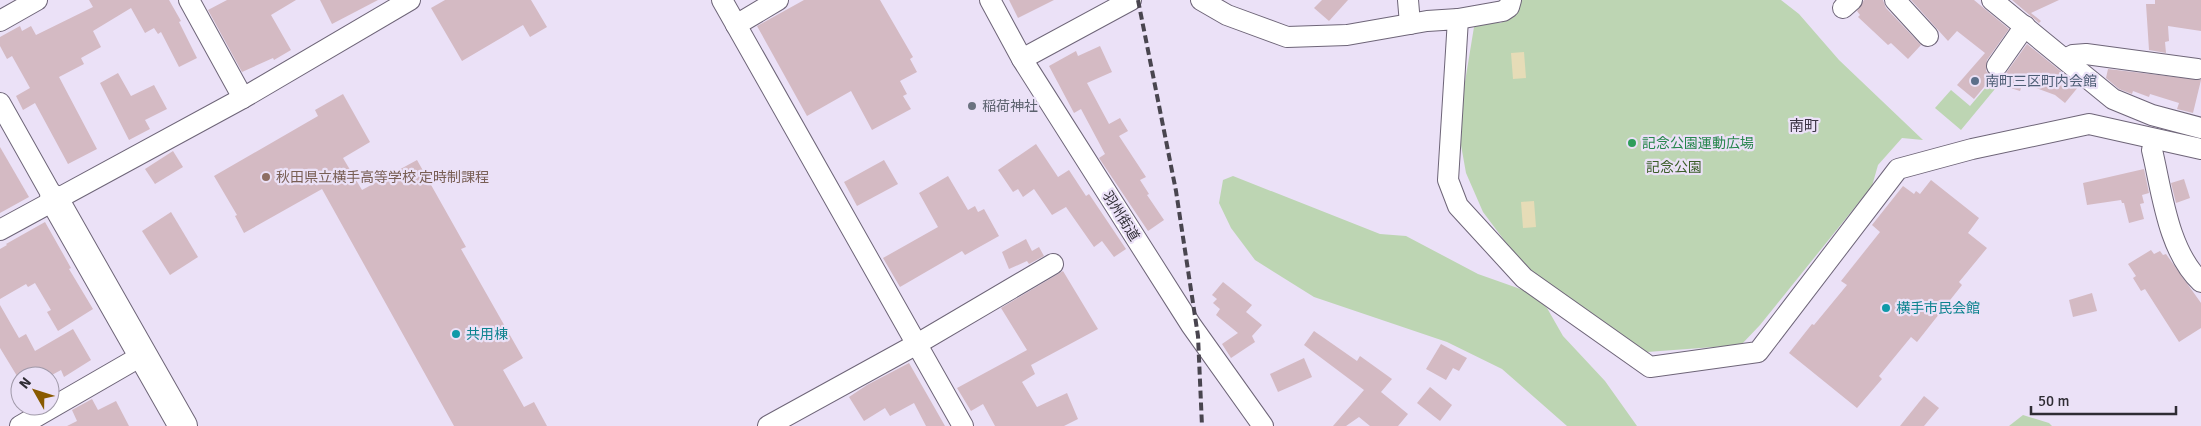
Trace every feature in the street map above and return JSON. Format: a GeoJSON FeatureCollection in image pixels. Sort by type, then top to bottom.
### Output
{"type":"FeatureCollection","features":[{"type":"Feature","properties":{"kind":"street"},"geometry":{"type":"LineString","coordinates":[[0,21],[38,0]]}},
{"type":"Feature","properties":{"kind":"street"},"geometry":{"type":"LineString","coordinates":[[189,0],[243,98]]}},
{"type":"Feature","properties":{"kind":"street"},"geometry":{"type":"LineString","coordinates":[[722,0],[963,426]]}},
{"type":"Feature","properties":{"kind":"street"},"geometry":{"type":"LineString","coordinates":[[736,25],[778,0]]}},
{"type":"Feature","properties":{"kind":"street","name":"羽州街道"},"geometry":{"type":"LineString","coordinates":[[990,0],[1022,59],[1198,336],[1263,426]]}},
{"type":"Feature","properties":{"kind":"street"},"geometry":{"type":"LineString","coordinates":[[1022,59],[1130,0]]}},
{"type":"Feature","properties":{"kind":"street"},"geometry":{"type":"LineString","coordinates":[[1202,0],[1227,15],[1286,37],[1347,35],[1410,24],[1503,12],[1509,8],[1511,0]]}},
{"type":"Feature","properties":{"kind":"street"},"geometry":{"type":"LineString","coordinates":[[1408,0],[1410,24]]}},
{"type":"Feature","properties":{"kind":"street"},"geometry":{"type":"LineString","coordinates":[[1895,0],[1928,36]]}},
{"type":"Feature","properties":{"kind":"street"},"geometry":{"type":"LineString","coordinates":[[1992,0],[2113,99],[2151,120],[2201,128]]}},
{"type":"Feature","properties":{"kind":"street"},"geometry":{"type":"LineString","coordinates":[[0,230],[243,98],[399,3]]}},
{"type":"Feature","properties":{"kind":"street"},"geometry":{"type":"LineString","coordinates":[[1458,19],[1448,180],[1458,206],[1524,278],[1650,367],[1758,352],[1898,169],[1972,149],[2089,124],[2201,148]]}},
{"type":"Feature","properties":{"kind":"street"},"geometry":{"type":"LineString","coordinates":[[1997,66],[2025,26]]}},
{"type":"Feature","properties":{"kind":"street"},"geometry":{"type":"LineString","coordinates":[[2065,59],[2073,55],[2086,54],[2197,69]]}},
{"type":"Feature","properties":{"kind":"street"},"geometry":{"type":"LineString","coordinates":[[0,103],[183,426]]}},
{"type":"Feature","properties":{"kind":"street"},"geometry":{"type":"LineString","coordinates":[[2152,150],[2173,236],[2186,264],[2201,282]]}},
{"type":"Feature","properties":{"kind":"street"},"geometry":{"type":"LineString","coordinates":[[768,426],[917,344],[1053,264]]}},
{"type":"Feature","properties":{"kind":"street"},"geometry":{"type":"LineString","coordinates":[[20,426],[143,355]]}},
{"type":"Feature","properties":{"kind":"green space","name":"記念公園"},"geometry":{"type":"Polygon","coordinates":[[[1518,0],[1781,0],[1799,14],[1839,60],[1923,140],[1902,138],[1878,165],[1872,186],[1760,325],[1741,345],[1647,352],[1522,264],[1483,212],[1466,173],[1461,145],[1462,100],[1474,27],[1478,21],[1501,23],[1518,0]]]}},
{"type":"Feature","properties":{"kind":"green space"},"geometry":{"type":"Polygon","coordinates":[[[1998,73],[2004,78],[1961,130],[1935,108],[1951,90],[1970,106],[1998,73]]]}},
{"type":"Feature","properties":{"kind":"green space"},"geometry":{"type":"Polygon","coordinates":[[[1233,176],[1380,234],[1406,236],[1478,274],[1529,292],[1547,308],[1563,336],[1605,381],[1637,426],[1567,426],[1502,369],[1447,342],[1314,297],[1255,260],[1231,228],[1219,203],[1223,180],[1233,176]]]}},
{"type":"Feature","properties":{"kind":"green space"},"geometry":{"type":"Polygon","coordinates":[[[2023,415],[2049,423],[2052,426],[2009,426],[2023,415]]]}},
{"type":"Feature","properties":{"kind":"sand"},"geometry":{"type":"Polygon","coordinates":[[[1524,52],[1526,78],[1513,79],[1511,53],[1524,52]]]}},
{"type":"Feature","properties":{"kind":"sand"},"geometry":{"type":"Polygon","coordinates":[[[1534,201],[1536,227],[1523,228],[1521,202],[1534,201]]]}},
{"type":"Feature","properties":{"kind":"building"},"geometry":{"type":"Polygon","coordinates":[[[89,0],[169,0],[181,21],[179,22],[197,58],[179,67],[161,32],[158,34],[154,28],[145,33],[131,8],[93,31],[101,47],[81,58],[84,64],[59,77],[97,149],[68,164],[35,103],[23,110],[16,96],[30,88],[12,56],[7,59],[0,46],[0,37],[20,26],[22,31],[31,26],[36,35],[93,7],[89,0]]]}},
{"type":"Feature","properties":{"kind":"building"},"geometry":{"type":"Polygon","coordinates":[[[227,0],[296,0],[271,15],[291,50],[274,60],[273,58],[242,72],[208,10],[227,0]]]}},
{"type":"Feature","properties":{"kind":"building"},"geometry":{"type":"Polygon","coordinates":[[[320,0],[378,0],[332,24],[320,0]]]}},
{"type":"Feature","properties":{"kind":"building"},"geometry":{"type":"Polygon","coordinates":[[[445,0],[531,0],[547,27],[530,37],[523,25],[462,61],[431,8],[445,0]]]}},
{"type":"Feature","properties":{"kind":"building"},"geometry":{"type":"Polygon","coordinates":[[[804,0],[880,0],[913,57],[910,59],[917,72],[900,81],[907,94],[903,96],[911,109],[872,130],[851,91],[807,116],[757,26],[804,0]]]}},
{"type":"Feature","properties":{"kind":"building"},"geometry":{"type":"Polygon","coordinates":[[[1009,0],[1054,0],[1018,18],[1009,0]]]}},
{"type":"Feature","properties":{"kind":"building"},"geometry":{"type":"Polygon","coordinates":[[[1322,0],[1348,0],[1329,21],[1314,8],[1322,0]]]}},
{"type":"Feature","properties":{"kind":"building"},"geometry":{"type":"Polygon","coordinates":[[[1864,0],[1883,0],[1886,8],[1921,45],[1908,59],[1891,43],[1888,45],[1858,17],[1860,15],[1857,11],[1864,0]]]}},
{"type":"Feature","properties":{"kind":"building"},"geometry":{"type":"Polygon","coordinates":[[[1911,0],[1974,0],[2009,29],[1987,60],[1986,71],[1991,76],[1996,78],[2006,73],[2027,44],[2079,86],[2065,103],[2055,95],[2023,83],[2020,91],[1989,81],[1974,99],[1957,85],[1985,53],[1957,31],[1948,41],[1911,0]]]}},
{"type":"Feature","properties":{"kind":"building"},"geometry":{"type":"Polygon","coordinates":[[[2012,0],[2059,0],[2031,13],[2041,21],[2039,23],[2012,0]]]}},
{"type":"Feature","properties":{"kind":"building"},"geometry":{"type":"Polygon","coordinates":[[[2155,0],[2201,0],[2201,31],[2168,26],[2169,41],[2165,42],[2166,53],[2149,50],[2146,4],[2155,4],[2155,0]]]}},
{"type":"Feature","properties":{"kind":"building"},"geometry":{"type":"Polygon","coordinates":[[[1100,46],[1112,72],[1087,83],[1109,124],[1120,118],[1128,131],[1119,136],[1146,177],[1140,180],[1149,194],[1147,195],[1164,220],[1148,231],[1099,158],[1105,154],[1081,109],[1074,113],[1049,66],[1076,51],[1078,56],[1100,46]]]}},
{"type":"Feature","properties":{"kind":"building"},"geometry":{"type":"Polygon","coordinates":[[[2108,69],[2201,80],[2193,113],[2177,109],[2179,103],[2150,94],[2149,97],[2133,91],[2132,94],[2119,89],[2106,78],[2108,69]]]}},
{"type":"Feature","properties":{"kind":"building"},"geometry":{"type":"Polygon","coordinates":[[[118,73],[131,96],[154,85],[167,109],[145,120],[150,129],[129,140],[100,83],[118,73]]]}},
{"type":"Feature","properties":{"kind":"building"},"geometry":{"type":"Polygon","coordinates":[[[343,94],[370,142],[343,158],[362,190],[417,160],[466,247],[461,249],[523,358],[503,370],[524,407],[534,402],[547,426],[454,426],[322,189],[244,233],[235,216],[237,215],[214,176],[318,116],[315,110],[343,94]]]}},
{"type":"Feature","properties":{"kind":"building"},"geometry":{"type":"Polygon","coordinates":[[[1036,144],[1058,177],[1069,170],[1086,196],[1089,194],[1126,249],[1114,257],[1102,241],[1094,247],[1066,207],[1052,215],[1034,189],[1023,197],[1018,189],[1013,192],[998,170],[1036,144]]]}},
{"type":"Feature","properties":{"kind":"building"},"geometry":{"type":"Polygon","coordinates":[[[0,147],[29,197],[0,213],[0,147]]]}},
{"type":"Feature","properties":{"kind":"building"},"geometry":{"type":"Polygon","coordinates":[[[173,151],[183,167],[155,184],[145,169],[173,151]]]}},
{"type":"Feature","properties":{"kind":"building"},"geometry":{"type":"Polygon","coordinates":[[[884,160],[898,184],[857,206],[844,182],[884,160]]]}},
{"type":"Feature","properties":{"kind":"building"},"geometry":{"type":"Polygon","coordinates":[[[2144,169],[2149,193],[2142,195],[2144,203],[2140,204],[2144,219],[2129,223],[2124,203],[2121,200],[2087,205],[2083,183],[2144,169]]]}},
{"type":"Feature","properties":{"kind":"building"},"geometry":{"type":"Polygon","coordinates":[[[948,176],[968,210],[975,206],[978,212],[984,209],[999,236],[965,255],[962,251],[900,287],[883,258],[938,227],[919,193],[948,176]]]}},
{"type":"Feature","properties":{"kind":"building"},"geometry":{"type":"Polygon","coordinates":[[[2184,179],[2190,198],[2176,203],[2171,183],[2184,179]]]}},
{"type":"Feature","properties":{"kind":"building","name":"横手市民会館"},"geometry":{"type":"Polygon","coordinates":[[[1931,180],[1979,218],[1968,233],[1987,248],[1959,282],[1962,285],[1917,342],[1911,337],[1879,376],[1882,379],[1857,408],[1789,353],[1847,285],[1841,281],[1880,232],[1872,225],[1903,186],[1914,194],[1916,191],[1920,194],[1931,180]]]}},
{"type":"Feature","properties":{"kind":"building"},"geometry":{"type":"Polygon","coordinates":[[[171,212],[198,257],[170,275],[142,231],[171,212]]]}},
{"type":"Feature","properties":{"kind":"building"},"geometry":{"type":"Polygon","coordinates":[[[45,222],[71,268],[69,269],[93,309],[58,331],[47,312],[51,310],[35,283],[28,287],[26,284],[0,299],[0,249],[45,222]]]}},
{"type":"Feature","properties":{"kind":"building"},"geometry":{"type":"Polygon","coordinates":[[[1026,239],[1032,251],[1039,247],[1044,256],[1029,264],[1027,261],[1009,269],[1002,252],[1026,239]]]}},
{"type":"Feature","properties":{"kind":"building"},"geometry":{"type":"Polygon","coordinates":[[[2151,250],[2154,254],[2160,251],[2163,255],[2166,254],[2201,303],[2201,328],[2179,342],[2145,289],[2141,291],[2133,278],[2136,276],[2128,264],[2151,250]]]}},
{"type":"Feature","properties":{"kind":"building"},"geometry":{"type":"Polygon","coordinates":[[[1063,271],[1098,329],[1031,365],[1035,374],[1022,382],[1037,407],[1067,393],[1078,419],[1064,426],[995,426],[983,404],[971,411],[957,388],[1027,350],[1001,308],[1063,271]]]}},
{"type":"Feature","properties":{"kind":"building"},"geometry":{"type":"Polygon","coordinates":[[[1223,282],[1252,305],[1246,312],[1262,325],[1252,336],[1255,342],[1231,358],[1222,344],[1238,333],[1216,315],[1220,309],[1213,303],[1217,299],[1212,295],[1223,282]]]}},
{"type":"Feature","properties":{"kind":"building"},"geometry":{"type":"Polygon","coordinates":[[[2092,293],[2097,311],[2073,317],[2069,300],[2092,293]]]}},
{"type":"Feature","properties":{"kind":"building"},"geometry":{"type":"Polygon","coordinates":[[[0,305],[19,338],[26,334],[35,351],[73,329],[91,360],[64,377],[60,371],[60,366],[11,366],[0,348],[0,305]]]}},
{"type":"Feature","properties":{"kind":"building"},"geometry":{"type":"Polygon","coordinates":[[[1314,331],[1357,361],[1360,356],[1392,379],[1381,392],[1408,414],[1398,426],[1370,426],[1359,417],[1346,426],[1333,426],[1364,390],[1304,345],[1314,331]]]}},
{"type":"Feature","properties":{"kind":"building"},"geometry":{"type":"Polygon","coordinates":[[[1441,344],[1467,358],[1459,371],[1453,368],[1446,380],[1426,369],[1441,344]]]}},
{"type":"Feature","properties":{"kind":"building"},"geometry":{"type":"Polygon","coordinates":[[[1304,358],[1312,377],[1278,392],[1270,374],[1304,358]]]}},
{"type":"Feature","properties":{"kind":"building"},"geometry":{"type":"Polygon","coordinates":[[[909,363],[945,426],[926,426],[914,403],[890,416],[885,408],[864,421],[849,397],[867,385],[909,363]]]}},
{"type":"Feature","properties":{"kind":"building"},"geometry":{"type":"Polygon","coordinates":[[[1430,387],[1452,405],[1440,421],[1417,403],[1430,387]]]}},
{"type":"Feature","properties":{"kind":"building"},"geometry":{"type":"Polygon","coordinates":[[[1924,396],[1939,408],[1924,426],[1900,426],[1924,396]]]}},
{"type":"Feature","properties":{"kind":"building"},"geometry":{"type":"Polygon","coordinates":[[[92,399],[98,410],[116,401],[129,426],[67,426],[77,421],[72,410],[92,399]]]}},
{"type":"Feature","properties":{"kind":"railway"},"geometry":{"type":"LineString","coordinates":[[1138,0],[1176,191],[1198,336],[1202,426]]}},
{"type":"Feature","properties":{"kind":"place","name":"南町三区町内会館"},"geometry":{"type":"Point","coordinates":[1975,81]}},
{"type":"Feature","properties":{"kind":"place","name":"稲荷神社"},"geometry":{"type":"Point","coordinates":[972,106]}},
{"type":"Feature","properties":{"kind":"place","name":"記念公園運動広場"},"geometry":{"type":"Point","coordinates":[1632,143]}},
{"type":"Feature","properties":{"kind":"place","name":"秋田県立横手高等学校 定時制課程"},"geometry":{"type":"Point","coordinates":[266,177]}},
{"type":"Feature","properties":{"kind":"place","name":"横手市民会館"},"geometry":{"type":"Point","coordinates":[1886,308]}},
{"type":"Feature","properties":{"kind":"place","name":"共用棟"},"geometry":{"type":"Point","coordinates":[456,334]}},
{"type":"Feature","properties":{"kind":"district","name":"南町"},"geometry":{"type":"Point","coordinates":[1804,126]}}]}
